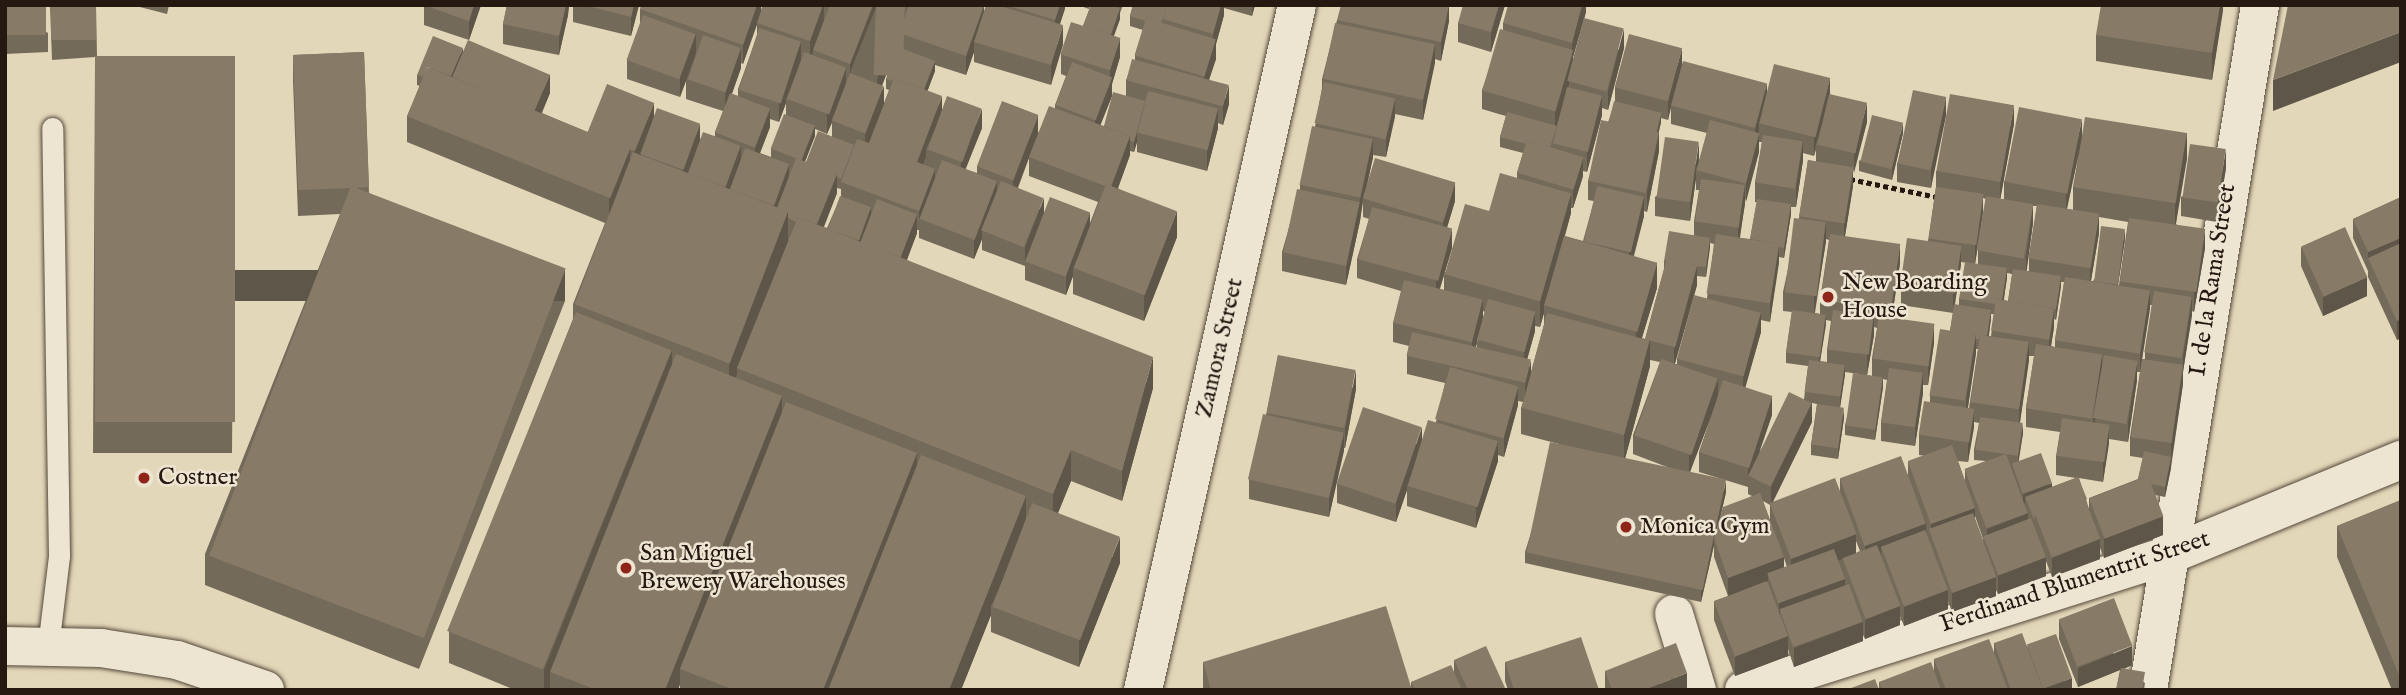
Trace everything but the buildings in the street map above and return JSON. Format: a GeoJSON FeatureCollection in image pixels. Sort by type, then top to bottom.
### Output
{"type":"FeatureCollection","features":[{"type":"Feature","properties":{"kind":"street","name":"Zamora Street"},"geometry":{"type":"LineString","coordinates":[[1143,690],[1297,5]]}},
{"type":"Feature","properties":{"kind":"street","name":"I. de la Rama Street"},"geometry":{"type":"LineString","coordinates":[[2148,690],[2260,5]]}},
{"type":"Feature","properties":{"kind":"street","name":"Ferdinand Blumentrit Street"},"geometry":{"type":"LineString","coordinates":[[1744,690],[2169,555],[2401,460]]}},
{"type":"Feature","properties":{"kind":"street"},"geometry":{"type":"LineString","coordinates":[[1674,614],[1697,690]]}},
{"type":"Feature","properties":{"kind":"street"},"geometry":{"type":"LineString","coordinates":[[5,646],[101,649],[177,660],[265,690]]}},
{"type":"Feature","properties":{"kind":"lane"},"geometry":{"type":"LineString","coordinates":[[48,647],[59,556],[52,128]]}},
{"type":"Feature","properties":{"kind":"path"},"geometry":{"type":"LineString","coordinates":[[1847,179],[1951,200]]}},
{"type":"Feature","properties":{"kind":"place","name":"New Boarding House"},"geometry":{"type":"Point","coordinates":[1828,297]}},
{"type":"Feature","properties":{"kind":"place","name":"Costner"},"geometry":{"type":"Point","coordinates":[144,478]}},
{"type":"Feature","properties":{"kind":"place","name":"Monica Gym"},"geometry":{"type":"Point","coordinates":[1626,527]}},
{"type":"Feature","properties":{"kind":"place","name":"San Miguel Brewery Warehouses"},"geometry":{"type":"Point","coordinates":[626,568]}}]}
